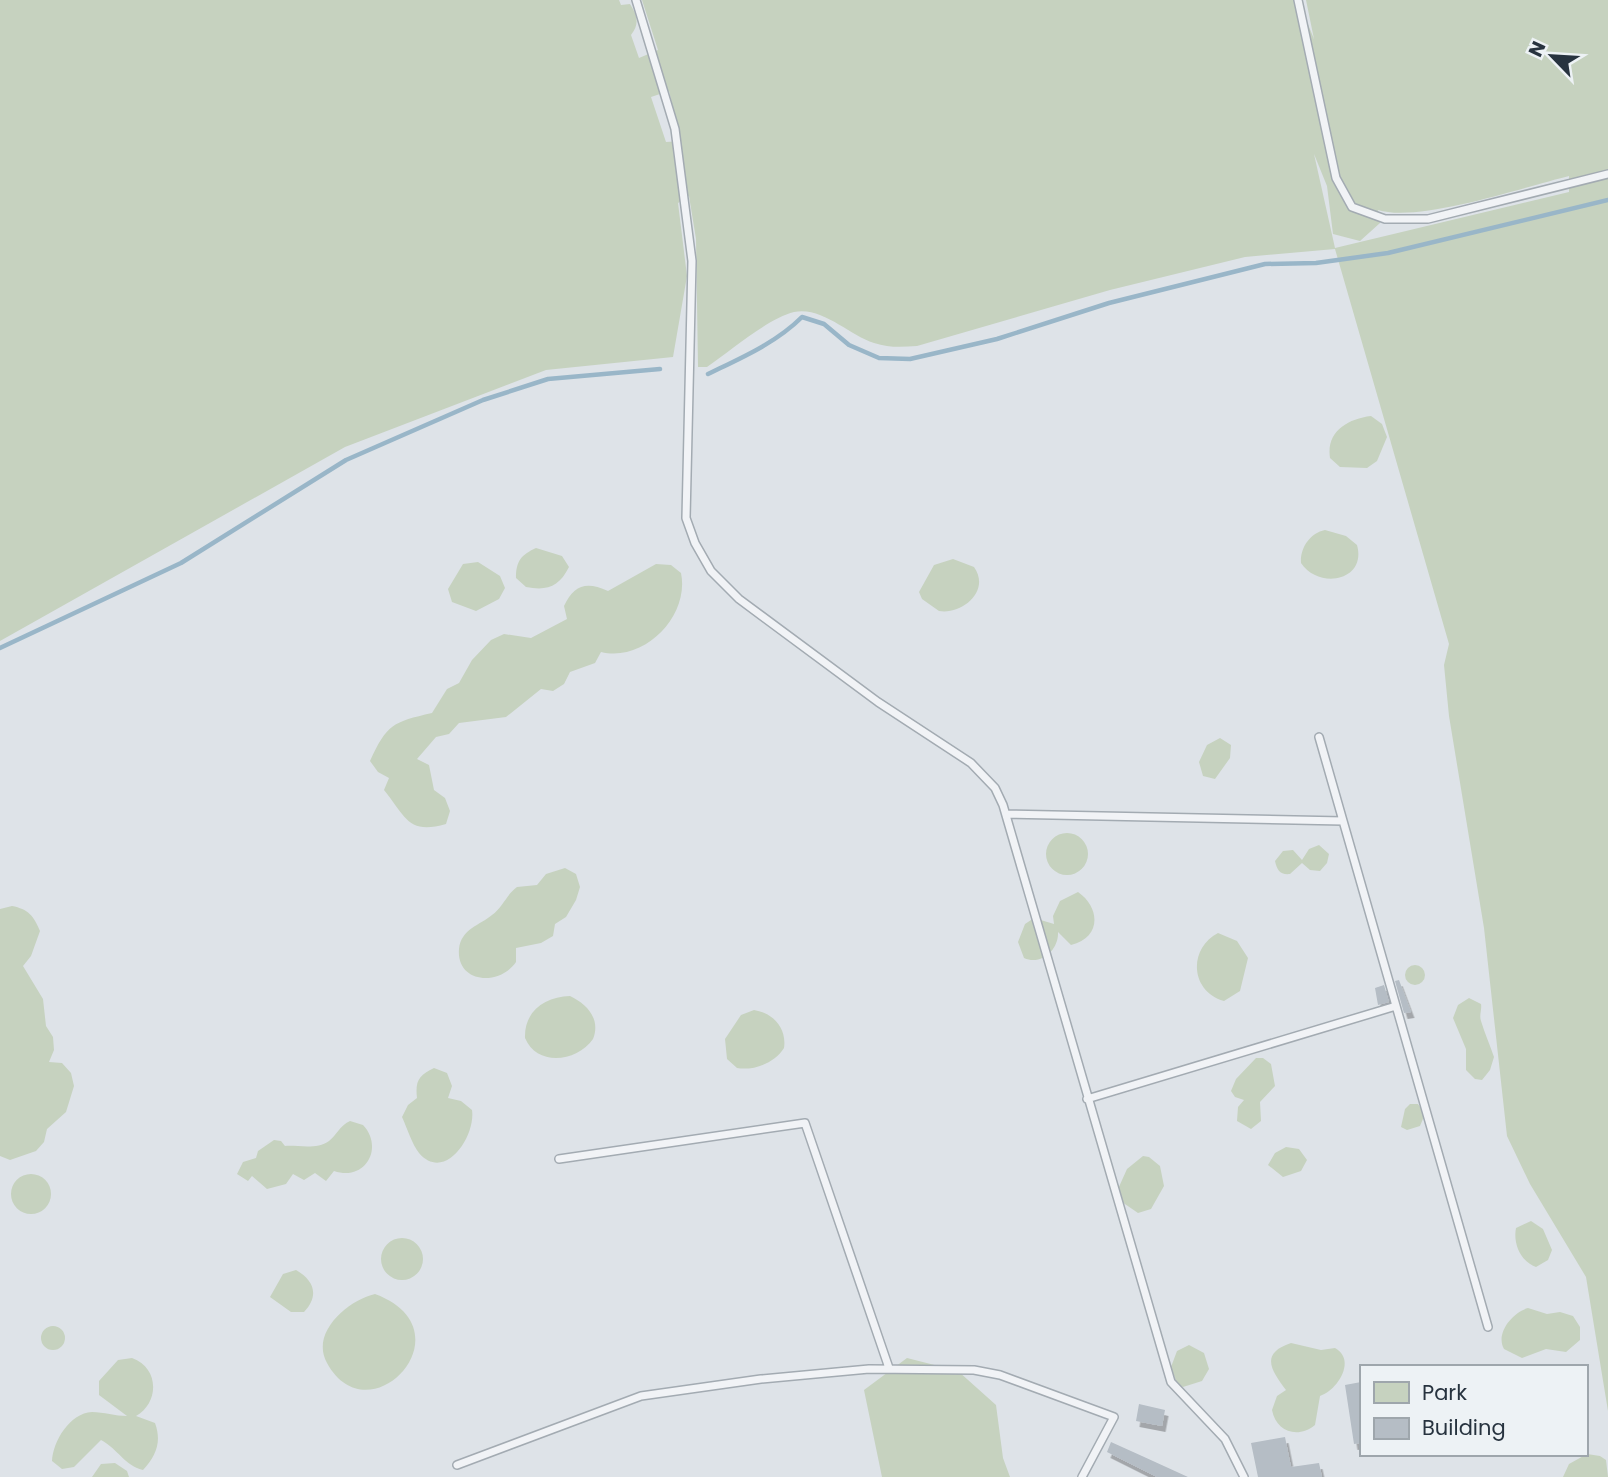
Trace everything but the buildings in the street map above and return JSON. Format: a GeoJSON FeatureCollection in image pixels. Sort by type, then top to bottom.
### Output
{"type":"FeatureCollection","features":[{"type":"Feature","properties":{"kind":"lane"},"geometry":{"type":"LineString","coordinates":[[636,0],[675,129],[692,261],[686,518],[695,543],[711,570],[739,599],[878,702],[971,763],[995,788],[1006,814],[1171,1382],[1225,1439],[1244,1477]]}},
{"type":"Feature","properties":{"kind":"lane"},"geometry":{"type":"LineString","coordinates":[[1298,0],[1336,178],[1352,207],[1385,219],[1428,219],[1608,174]]}},
{"type":"Feature","properties":{"kind":"lane"},"geometry":{"type":"LineString","coordinates":[[1319,737],[1488,1327]]}},
{"type":"Feature","properties":{"kind":"lane"},"geometry":{"type":"LineString","coordinates":[[1006,814],[1343,821]]}},
{"type":"Feature","properties":{"kind":"lane"},"geometry":{"type":"LineString","coordinates":[[1087,1099],[1396,1006]]}},
{"type":"Feature","properties":{"kind":"lane"},"geometry":{"type":"LineString","coordinates":[[559,1159],[805,1123],[889,1368]]}},
{"type":"Feature","properties":{"kind":"lane"},"geometry":{"type":"LineString","coordinates":[[457,1465],[641,1396],[761,1379],[889,1368],[974,1370],[1000,1375],[1114,1416],[1082,1477]]}},
{"type":"Feature","properties":{"kind":"green space"},"geometry":{"type":"Polygon","coordinates":[[[0,0],[619,0],[621,5],[630,4],[636,16],[636,27],[631,35],[639,58],[658,50],[642,0],[1298,0],[1314,39],[1306,0],[1608,0],[1608,1411],[1586,1277],[1530,1184],[1507,1136],[1484,928],[1449,716],[1444,665],[1449,644],[1335,249],[1245,257],[1110,290],[917,346],[880,345],[815,313],[794,312],[761,328],[707,367],[698,367],[696,239],[689,196],[678,203],[687,276],[673,357],[546,370],[345,447],[0,641],[0,0]],[[669,91],[651,97],[666,142],[681,141],[669,91]],[[1314,154],[1335,248],[1569,192],[1569,176],[1445,208],[1396,213],[1378,210],[1380,223],[1360,241],[1333,234],[1327,186],[1314,154]]]}},
{"type":"Feature","properties":{"kind":"green space"},"geometry":{"type":"Polygon","coordinates":[[[1371,416],[1382,424],[1387,437],[1377,461],[1367,468],[1340,467],[1330,458],[1331,441],[1335,434],[1354,420],[1371,416]]]}},
{"type":"Feature","properties":{"kind":"green space"},"geometry":{"type":"Polygon","coordinates":[[[1325,530],[1346,536],[1357,545],[1355,567],[1340,578],[1319,577],[1301,563],[1307,542],[1315,534],[1325,530]]]}},
{"type":"Feature","properties":{"kind":"green space"},"geometry":{"type":"Polygon","coordinates":[[[536,548],[562,556],[569,567],[557,583],[546,588],[526,587],[516,578],[520,559],[536,548]]]}},
{"type":"Feature","properties":{"kind":"green space"},"geometry":{"type":"Polygon","coordinates":[[[953,559],[974,567],[979,585],[972,600],[965,605],[939,611],[922,599],[919,592],[934,565],[953,559]]]}},
{"type":"Feature","properties":{"kind":"green space"},"geometry":{"type":"Polygon","coordinates":[[[478,562],[500,576],[505,588],[499,599],[476,611],[452,602],[448,589],[463,564],[478,562]]]}},
{"type":"Feature","properties":{"kind":"green space"},"geometry":{"type":"Polygon","coordinates":[[[656,564],[671,565],[681,573],[682,589],[671,620],[660,633],[633,650],[617,654],[601,652],[595,663],[570,672],[564,684],[553,691],[541,689],[506,717],[459,723],[449,734],[436,737],[417,759],[429,765],[434,790],[445,798],[450,811],[446,824],[423,827],[415,825],[403,816],[384,790],[389,778],[378,772],[370,761],[381,739],[393,726],[432,713],[447,689],[459,683],[472,660],[491,640],[504,634],[531,638],[567,619],[564,606],[577,589],[593,586],[608,591],[656,564]]]}},
{"type":"Feature","properties":{"kind":"green space"},"geometry":{"type":"Polygon","coordinates":[[[1220,738],[1231,745],[1230,758],[1215,779],[1203,776],[1199,762],[1207,745],[1220,738]]]}},
{"type":"Feature","properties":{"kind":"green space"},"geometry":{"type":"Polygon","coordinates":[[[1067,833],[1082,839],[1088,854],[1082,869],[1067,875],[1052,869],[1046,854],[1052,839],[1067,833]]]}},
{"type":"Feature","properties":{"kind":"green space"},"geometry":{"type":"Polygon","coordinates":[[[1319,845],[1329,854],[1327,863],[1320,871],[1310,870],[1302,863],[1290,874],[1281,873],[1278,869],[1275,861],[1283,851],[1293,850],[1302,860],[1309,849],[1319,845]]]}},
{"type":"Feature","properties":{"kind":"green space"},"geometry":{"type":"Polygon","coordinates":[[[565,868],[576,874],[580,887],[566,917],[555,924],[553,936],[541,943],[516,948],[516,962],[509,970],[499,975],[480,978],[464,969],[459,949],[467,932],[496,912],[517,887],[537,885],[546,874],[565,868]]]}},
{"type":"Feature","properties":{"kind":"green space"},"geometry":{"type":"Polygon","coordinates":[[[1078,892],[1086,899],[1094,914],[1094,922],[1088,936],[1071,945],[1058,932],[1056,944],[1043,958],[1024,958],[1018,942],[1025,924],[1034,918],[1054,924],[1053,916],[1060,901],[1078,892]]]}},
{"type":"Feature","properties":{"kind":"green space"},"geometry":{"type":"Polygon","coordinates":[[[12,906],[30,914],[40,931],[31,956],[23,966],[43,999],[46,1026],[53,1037],[54,1050],[49,1062],[62,1063],[71,1073],[74,1086],[66,1112],[47,1129],[44,1142],[36,1151],[10,1160],[0,1156],[0,909],[12,906]]]}},
{"type":"Feature","properties":{"kind":"green space"},"geometry":{"type":"Polygon","coordinates":[[[1218,933],[1237,941],[1248,958],[1240,991],[1224,1001],[1204,988],[1197,969],[1202,949],[1208,940],[1218,933]]]}},
{"type":"Feature","properties":{"kind":"green space"},"geometry":{"type":"Polygon","coordinates":[[[1415,965],[1422,968],[1425,975],[1422,982],[1415,985],[1408,982],[1405,975],[1408,968],[1415,965]]]}},
{"type":"Feature","properties":{"kind":"green space"},"geometry":{"type":"Polygon","coordinates":[[[570,996],[582,1003],[591,1013],[595,1025],[593,1039],[586,1047],[568,1056],[558,1058],[538,1054],[525,1038],[528,1020],[538,1007],[552,999],[570,996]]]}},
{"type":"Feature","properties":{"kind":"green space"},"geometry":{"type":"Polygon","coordinates":[[[1469,998],[1481,1004],[1480,1017],[1494,1057],[1490,1070],[1482,1080],[1475,1079],[1466,1070],[1466,1049],[1453,1018],[1458,1005],[1469,998]]]}},
{"type":"Feature","properties":{"kind":"green space"},"geometry":{"type":"Polygon","coordinates":[[[754,1010],[773,1018],[781,1028],[784,1048],[775,1058],[763,1065],[737,1068],[727,1059],[725,1039],[741,1015],[754,1010]]]}},
{"type":"Feature","properties":{"kind":"green space"},"geometry":{"type":"Polygon","coordinates":[[[1256,1058],[1263,1058],[1271,1064],[1275,1086],[1260,1102],[1261,1121],[1251,1129],[1237,1121],[1238,1107],[1244,1100],[1235,1097],[1231,1091],[1236,1079],[1256,1058]]]}},
{"type":"Feature","properties":{"kind":"green space"},"geometry":{"type":"Polygon","coordinates":[[[434,1068],[447,1073],[452,1086],[448,1098],[461,1101],[472,1110],[472,1121],[464,1143],[457,1153],[439,1163],[429,1161],[419,1153],[402,1117],[408,1105],[417,1098],[419,1079],[434,1068]]]}},
{"type":"Feature","properties":{"kind":"green space"},"geometry":{"type":"Polygon","coordinates":[[[1410,1104],[1418,1104],[1425,1114],[1420,1126],[1407,1130],[1401,1127],[1405,1109],[1410,1104]]]}},
{"type":"Feature","properties":{"kind":"green space"},"geometry":{"type":"Polygon","coordinates":[[[350,1121],[363,1125],[372,1143],[368,1160],[355,1172],[334,1171],[326,1181],[315,1173],[304,1180],[293,1174],[286,1184],[267,1189],[252,1176],[248,1181],[237,1174],[243,1162],[256,1158],[258,1151],[274,1140],[281,1141],[285,1146],[307,1147],[324,1144],[350,1121]]]}},
{"type":"Feature","properties":{"kind":"green space"},"geometry":{"type":"Polygon","coordinates":[[[1286,1147],[1299,1149],[1307,1160],[1301,1171],[1283,1177],[1268,1165],[1275,1153],[1286,1147]]]}},
{"type":"Feature","properties":{"kind":"green space"},"geometry":{"type":"Polygon","coordinates":[[[1143,1156],[1149,1157],[1160,1166],[1164,1186],[1151,1209],[1138,1213],[1122,1202],[1118,1189],[1127,1169],[1143,1156]]]}},
{"type":"Feature","properties":{"kind":"green space"},"geometry":{"type":"Polygon","coordinates":[[[31,1174],[39,1175],[45,1180],[50,1186],[50,1202],[45,1208],[39,1213],[31,1214],[23,1213],[17,1208],[12,1202],[11,1194],[12,1186],[17,1180],[23,1175],[31,1174]]]}},
{"type":"Feature","properties":{"kind":"green space"},"geometry":{"type":"Polygon","coordinates":[[[1531,1221],[1543,1229],[1552,1250],[1548,1260],[1536,1267],[1522,1256],[1516,1240],[1516,1228],[1531,1221]]]}},
{"type":"Feature","properties":{"kind":"green space"},"geometry":{"type":"Polygon","coordinates":[[[402,1238],[417,1244],[423,1259],[417,1274],[402,1280],[387,1274],[381,1259],[387,1244],[402,1238]]]}},
{"type":"Feature","properties":{"kind":"green space"},"geometry":{"type":"Polygon","coordinates":[[[296,1270],[307,1279],[313,1289],[312,1300],[304,1312],[291,1312],[270,1297],[283,1274],[296,1270]]]}},
{"type":"Feature","properties":{"kind":"green space"},"geometry":{"type":"Polygon","coordinates":[[[375,1294],[403,1310],[414,1331],[414,1352],[403,1371],[386,1384],[366,1390],[345,1384],[327,1363],[323,1352],[324,1340],[334,1320],[343,1311],[364,1297],[375,1294]]]}},
{"type":"Feature","properties":{"kind":"green space"},"geometry":{"type":"Polygon","coordinates":[[[1528,1308],[1547,1314],[1560,1312],[1573,1316],[1580,1327],[1580,1340],[1566,1352],[1546,1349],[1522,1358],[1504,1349],[1502,1336],[1507,1324],[1528,1308]]]}},
{"type":"Feature","properties":{"kind":"green space"},"geometry":{"type":"Polygon","coordinates":[[[53,1326],[64,1333],[65,1338],[58,1349],[53,1350],[42,1343],[41,1338],[48,1327],[53,1326]]]}},
{"type":"Feature","properties":{"kind":"green space"},"geometry":{"type":"Polygon","coordinates":[[[1291,1343],[1321,1350],[1335,1348],[1344,1360],[1338,1382],[1320,1396],[1315,1425],[1302,1432],[1283,1428],[1274,1418],[1272,1410],[1277,1396],[1286,1390],[1273,1370],[1271,1358],[1274,1352],[1291,1343]]]}},
{"type":"Feature","properties":{"kind":"green space"},"geometry":{"type":"Polygon","coordinates":[[[1189,1345],[1204,1353],[1209,1369],[1202,1381],[1183,1387],[1177,1384],[1171,1367],[1177,1351],[1189,1345]]]}},
{"type":"Feature","properties":{"kind":"green space"},"geometry":{"type":"Polygon","coordinates":[[[132,1358],[148,1369],[152,1377],[149,1403],[136,1416],[155,1423],[158,1443],[151,1459],[143,1470],[136,1468],[101,1440],[74,1467],[62,1469],[52,1461],[53,1453],[64,1429],[77,1417],[92,1412],[127,1416],[99,1395],[99,1381],[118,1360],[132,1358]]]}},
{"type":"Feature","properties":{"kind":"green space"},"geometry":{"type":"Polygon","coordinates":[[[907,1358],[958,1371],[996,1405],[1003,1458],[1010,1477],[882,1477],[864,1390],[907,1358]]]}},
{"type":"Feature","properties":{"kind":"green space"},"geometry":{"type":"Polygon","coordinates":[[[1587,1454],[1600,1456],[1606,1460],[1608,1477],[1563,1477],[1569,1464],[1587,1454]]]}},
{"type":"Feature","properties":{"kind":"green space"},"geometry":{"type":"Polygon","coordinates":[[[115,1463],[127,1471],[129,1477],[92,1477],[101,1464],[115,1463]]]}},
{"type":"Feature","properties":{"kind":"waterway"},"geometry":{"type":"LineString","coordinates":[[708,374],[770,342],[802,317],[824,324],[849,345],[879,358],[910,359],[997,339],[1109,303],[1265,264],[1316,263],[1388,253],[1608,200]]}},
{"type":"Feature","properties":{"kind":"waterway"},"geometry":{"type":"LineString","coordinates":[[0,648],[181,563],[346,460],[483,400],[548,379],[660,369]]}}]}
